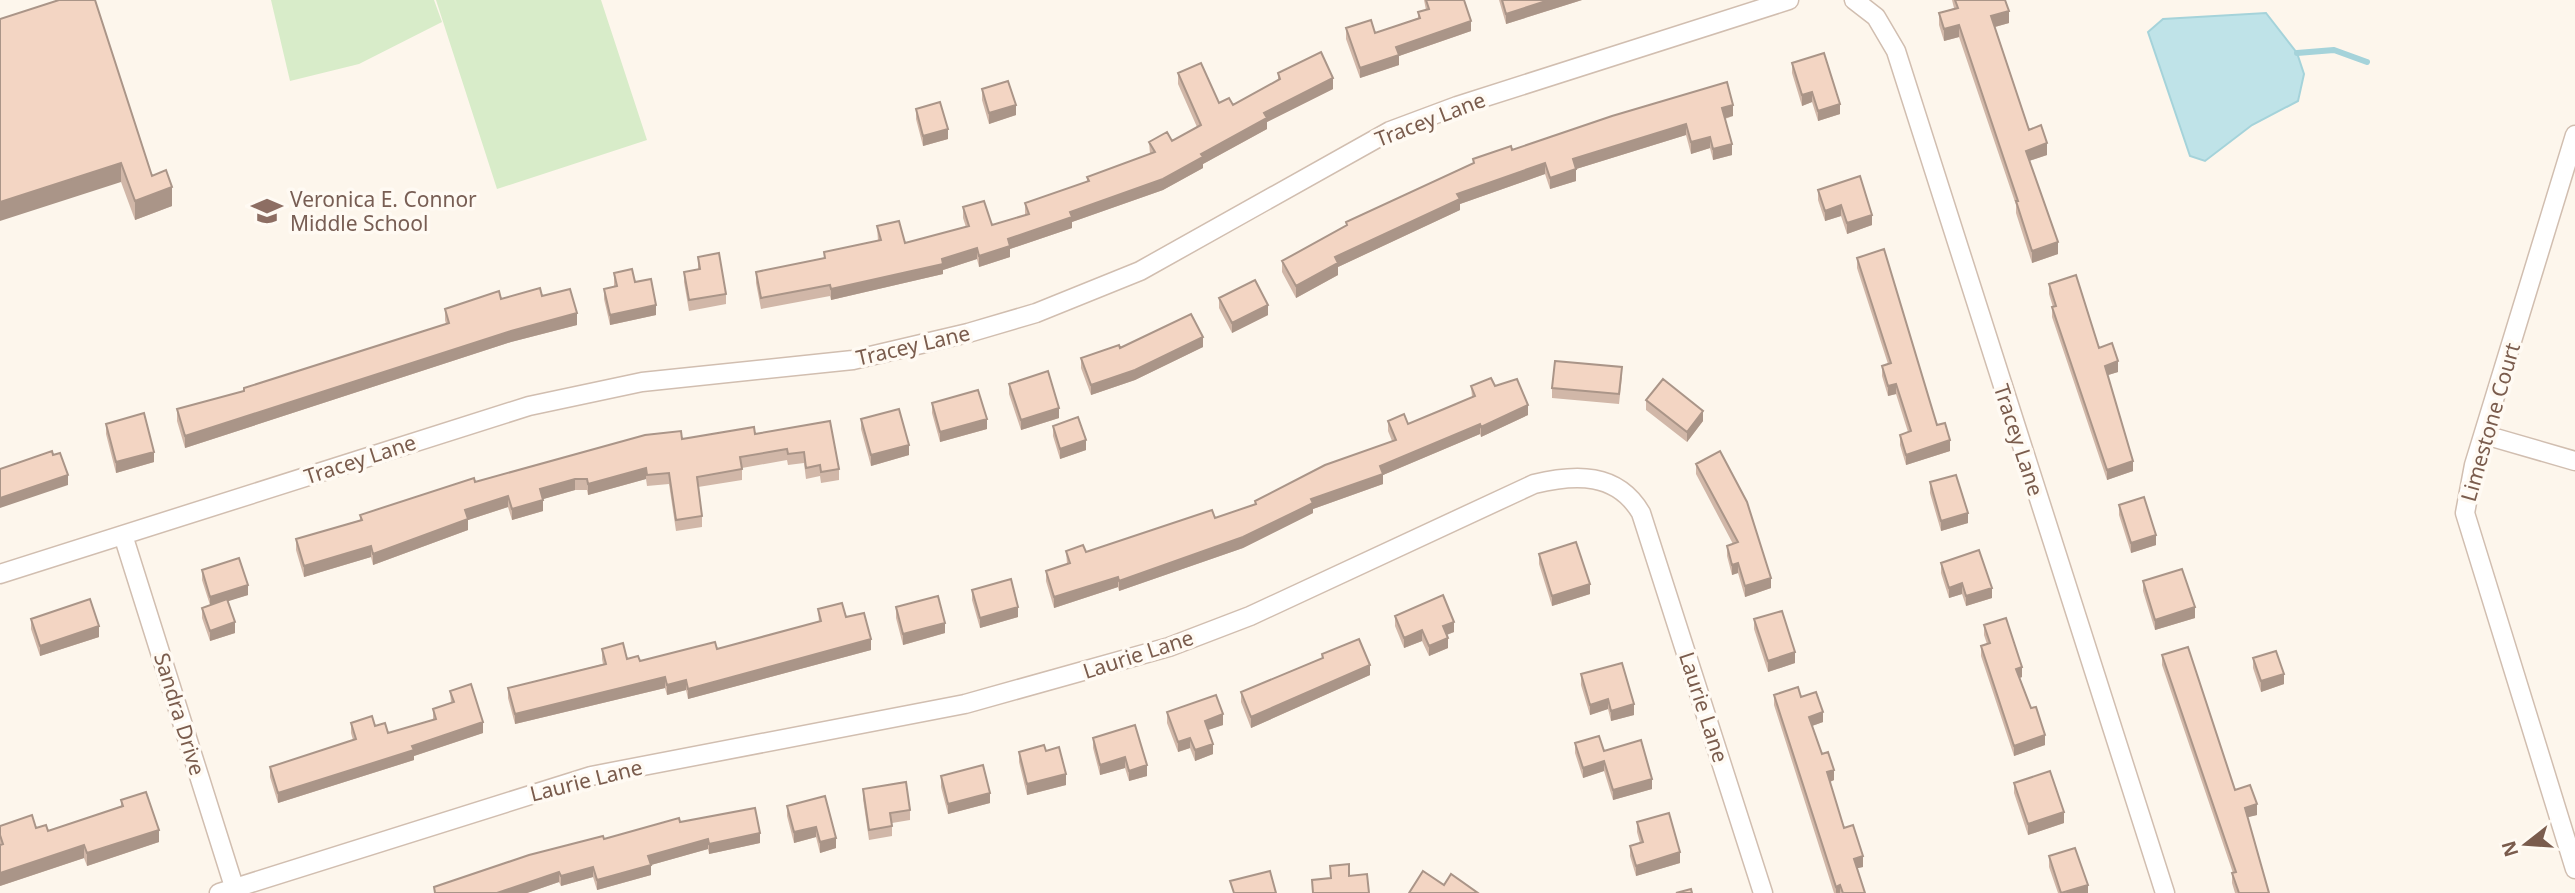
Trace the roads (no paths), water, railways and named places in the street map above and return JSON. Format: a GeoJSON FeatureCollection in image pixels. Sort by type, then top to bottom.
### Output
{"type":"FeatureCollection","features":[{"type":"Feature","properties":{"kind":"street","name":"Tracey Lane"},"geometry":{"type":"LineString","coordinates":[[0,574],[551,401],[642,382],[853,360],[968,333],[1036,313],[1140,271],[1390,131],[1457,106],[1789,0]]}},
{"type":"Feature","properties":{"kind":"street","name":"Tracey Lane"},"geometry":{"type":"LineString","coordinates":[[1854,0],[1876,16],[1896,51],[2165,893]]}},
{"type":"Feature","properties":{"kind":"street","name":"Limestone Court"},"geometry":{"type":"LineString","coordinates":[[2575,135],[2474,465],[2465,513],[2571,840],[2575,869]]}},
{"type":"Feature","properties":{"kind":"street"},"geometry":{"type":"LineString","coordinates":[[2485,435],[2575,461]]}},
{"type":"Feature","properties":{"kind":"street","name":"Laurie Lane"},"geometry":{"type":"LineString","coordinates":[[230,891],[591,776],[925,713],[1016,692],[1130,659],[1251,616],[1534,484],[1581,477],[1594,478],[1622,490],[1640,513],[1763,893]]}},
{"type":"Feature","properties":{"kind":"street","name":"Sandra Drive"},"geometry":{"type":"LineString","coordinates":[[123,535],[230,891]]}},
{"type":"Feature","properties":{"kind":"water"},"geometry":{"type":"Polygon","coordinates":[[[2266,13],[2297,53],[2304,74],[2298,101],[2252,125],[2205,161],[2190,156],[2148,32],[2163,19],[2266,13]]]}},
{"type":"Feature","properties":{"kind":"waterway"},"geometry":{"type":"LineString","coordinates":[[2297,53],[2334,50],[2367,62]]}},
{"type":"Feature","properties":{"kind":"place","name":"Veronica E. Connor Middle School"},"geometry":{"type":"Point","coordinates":[267,211]}}]}
